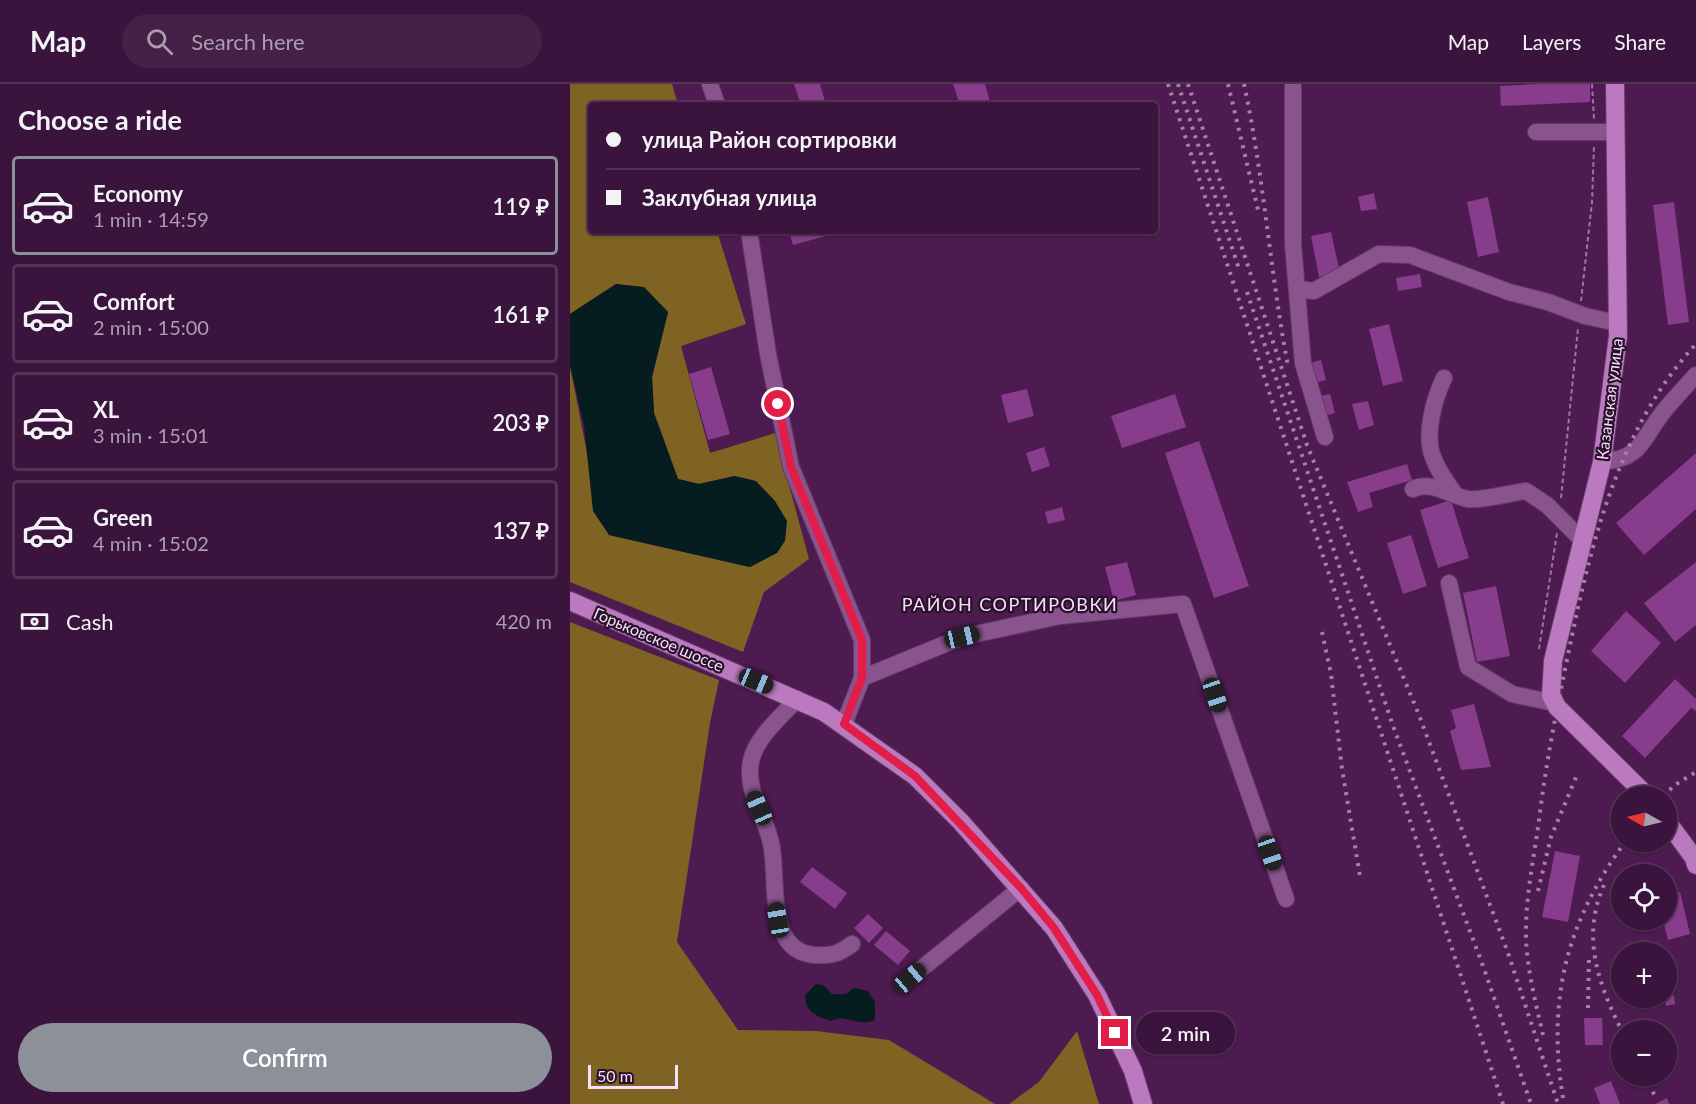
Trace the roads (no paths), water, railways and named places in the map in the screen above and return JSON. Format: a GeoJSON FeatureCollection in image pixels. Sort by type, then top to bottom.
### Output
{"type":"FeatureCollection","features":[{"type":"Feature","properties":{"kind":"main road","name":"Казанская улица"},"geometry":{"type":"LineString","coordinates":[[1556,705],[1551,695],[1553,661],[1602,462],[1611,408],[1617,322],[1615,84]]}},
{"type":"Feature","properties":{"kind":"main road","name":"Горьковское шоссе"},"geometry":{"type":"LineString","coordinates":[[570,601],[797,699],[844,724],[915,776],[1021,888],[1054,928],[1097,995],[1133,1071],[1143,1104]]}},
{"type":"Feature","properties":{"kind":"main road"},"geometry":{"type":"LineString","coordinates":[[1556,705],[1637,786]]}},
{"type":"Feature","properties":{"kind":"main road"},"geometry":{"type":"LineString","coordinates":[[1677,834],[1696,859]]}},
{"type":"Feature","properties":{"kind":"street"},"geometry":{"type":"LineString","coordinates":[[710,84],[716,102]]}},
{"type":"Feature","properties":{"kind":"street"},"geometry":{"type":"LineString","coordinates":[[1293,84],[1293,244],[1303,363],[1325,437]]}},
{"type":"Feature","properties":{"kind":"street"},"geometry":{"type":"LineString","coordinates":[[1536,132],[1615,132]]}},
{"type":"Feature","properties":{"kind":"street"},"geometry":{"type":"LineString","coordinates":[[749,234],[768,354],[791,467],[862,640],[862,678],[844,724]]}},
{"type":"Feature","properties":{"kind":"street"},"geometry":{"type":"LineString","coordinates":[[1298,289],[1314,291],[1379,254],[1410,255],[1509,292],[1548,302],[1579,314],[1617,322]]}},
{"type":"Feature","properties":{"kind":"street"},"geometry":{"type":"LineString","coordinates":[[1602,462],[1623,460],[1643,444],[1663,412],[1696,375]]}},
{"type":"Feature","properties":{"kind":"street"},"geometry":{"type":"LineString","coordinates":[[1444,378],[1439,388],[1431,423],[1431,454],[1440,473],[1455,494]]}},
{"type":"Feature","properties":{"kind":"street"},"geometry":{"type":"LineString","coordinates":[[1413,489],[1421,486],[1470,499],[1526,491],[1547,505],[1582,541]]}},
{"type":"Feature","properties":{"kind":"street"},"geometry":{"type":"LineString","coordinates":[[1449,583],[1468,667],[1512,694],[1556,705]]}},
{"type":"Feature","properties":{"kind":"street"},"geometry":{"type":"LineString","coordinates":[[862,678],[962,637],[1060,616],[1183,604],[1286,898]]}},
{"type":"Feature","properties":{"kind":"street"},"geometry":{"type":"LineString","coordinates":[[797,699],[762,739],[750,765],[750,788],[768,828],[774,856],[776,906],[781,933],[793,946],[809,955],[829,956],[840,953],[852,944]]}},
{"type":"Feature","properties":{"kind":"street"},"geometry":{"type":"LineString","coordinates":[[910,978],[1021,888]]}},
{"type":"Feature","properties":{"kind":"railway"},"geometry":{"type":"LineString","coordinates":[[1168,84],[1503,1104]]}},
{"type":"Feature","properties":{"kind":"railway"},"geometry":{"type":"LineString","coordinates":[[1178,84],[1240,272]]}},
{"type":"Feature","properties":{"kind":"railway"},"geometry":{"type":"LineString","coordinates":[[1188,84],[1307,445],[1419,715],[1508,953],[1558,1104]]}},
{"type":"Feature","properties":{"kind":"railway"},"geometry":{"type":"LineString","coordinates":[[1228,84],[1258,210]]}},
{"type":"Feature","properties":{"kind":"railway"},"geometry":{"type":"LineString","coordinates":[[1244,84],[1257,154],[1288,366]]}},
{"type":"Feature","properties":{"kind":"railway"},"geometry":{"type":"LineString","coordinates":[[1247,292],[1393,726],[1483,966],[1531,1104]]}},
{"type":"Feature","properties":{"kind":"railway"},"geometry":{"type":"LineString","coordinates":[[1543,1035],[1528,962],[1527,908],[1548,756],[1587,569],[1612,488],[1628,449],[1669,377],[1696,344]]}},
{"type":"Feature","properties":{"kind":"railway"},"geometry":{"type":"LineString","coordinates":[[1322,632],[1331,674],[1342,769],[1360,876]]}},
{"type":"Feature","properties":{"kind":"railway"},"geometry":{"type":"LineString","coordinates":[[1674,786],[1696,772]]}},
{"type":"Feature","properties":{"kind":"railway"},"geometry":{"type":"LineString","coordinates":[[1538,891],[1551,837],[1577,775]]}},
{"type":"Feature","properties":{"kind":"railway"},"geometry":{"type":"LineString","coordinates":[[1563,1098],[1558,1028],[1560,995],[1566,963],[1575,932],[1588,902],[1618,852]]}},
{"type":"Feature","properties":{"kind":"railway"},"geometry":{"type":"LineString","coordinates":[[1604,885],[1597,904],[1593,941],[1600,978],[1616,1020]]}},
{"type":"Feature","properties":{"kind":"railway"},"geometry":{"type":"LineString","coordinates":[[1588,1008],[1589,954]]}},
{"type":"Feature","properties":{"kind":"railway"},"geometry":{"type":"LineString","coordinates":[[1650,1086],[1655,1096]]}},
{"type":"Feature","properties":{"kind":"district","name":"РАЙОН СОРТИРОВКИ"},"geometry":{"type":"Point","coordinates":[1010,604]}}]}
